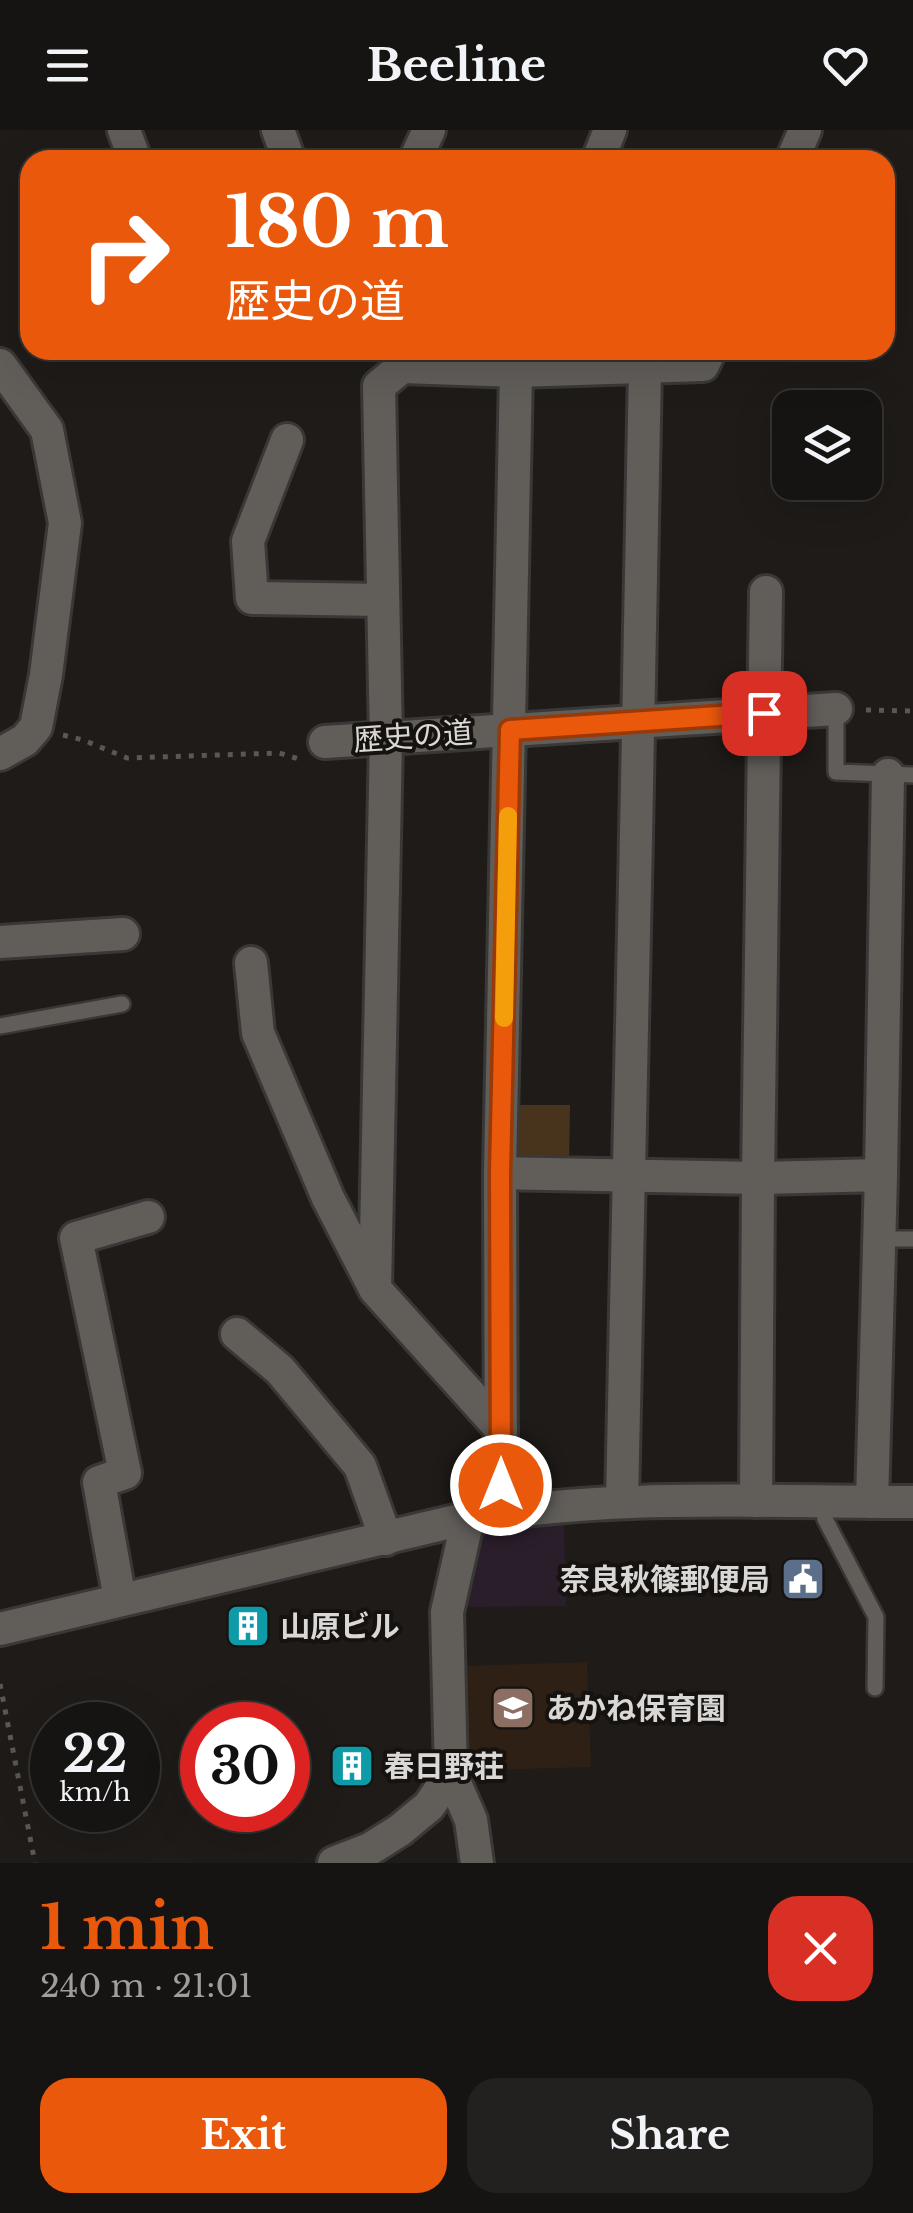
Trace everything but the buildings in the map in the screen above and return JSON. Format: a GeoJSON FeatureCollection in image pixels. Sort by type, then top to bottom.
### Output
{"type":"FeatureCollection","features":[{"type":"Feature","properties":{"kind":"street"},"geometry":{"type":"LineString","coordinates":[[375,1289],[386,739],[380,386],[399,360]]}},
{"type":"Feature","properties":{"kind":"street"},"geometry":{"type":"LineString","coordinates":[[459,360],[646,368],[703,365],[705,360]]}},
{"type":"Feature","properties":{"kind":"street"},"geometry":{"type":"LineString","coordinates":[[478,1863],[471,1820],[450,1774],[447,1612],[484,1515],[501,1429],[500,1173],[518,361]]}},
{"type":"Feature","properties":{"kind":"street"},"geometry":{"type":"LineString","coordinates":[[0,365],[47,430],[65,523],[36,728],[25,740],[0,754]]}},
{"type":"Feature","properties":{"kind":"street"},"geometry":{"type":"LineString","coordinates":[[622,1502],[632,1176],[646,368]]}},
{"type":"Feature","properties":{"kind":"street"},"geometry":{"type":"LineString","coordinates":[[287,440],[248,541],[252,598],[382,600]]}},
{"type":"Feature","properties":{"kind":"street"},"geometry":{"type":"LineString","coordinates":[[756,1501],[766,592]]}},
{"type":"Feature","properties":{"kind":"street","name":"歴史の道"},"geometry":{"type":"LineString","coordinates":[[325,742],[836,709]]}},
{"type":"Feature","properties":{"kind":"street"},"geometry":{"type":"LineString","coordinates":[[872,1502],[896,1239],[881,1175],[900,775]]}},
{"type":"Feature","properties":{"kind":"street"},"geometry":{"type":"LineString","coordinates":[[0,942],[123,934]]}},
{"type":"Feature","properties":{"kind":"street"},"geometry":{"type":"LineString","coordinates":[[252,962],[258,1033],[328,1198],[375,1289],[501,1429]]}},
{"type":"Feature","properties":{"kind":"street"},"geometry":{"type":"LineString","coordinates":[[500,1173],[758,1178],[881,1175]]}},
{"type":"Feature","properties":{"kind":"street"},"geometry":{"type":"LineString","coordinates":[[120,1600],[99,1482],[125,1474],[76,1238],[148,1217]]}},
{"type":"Feature","properties":{"kind":"street"},"geometry":{"type":"LineString","coordinates":[[237,1334],[280,1370],[360,1466],[386,1539]]}},
{"type":"Feature","properties":{"kind":"street"},"geometry":{"type":"LineString","coordinates":[[0,1628],[484,1515],[622,1502],[913,1502]]}},
{"type":"Feature","properties":{"kind":"street"},"geometry":{"type":"LineString","coordinates":[[334,1863],[370,1850],[400,1830],[430,1806],[450,1774]]}},
{"type":"Feature","properties":{"kind":"lane"},"geometry":{"type":"LineString","coordinates":[[836,709],[836,772],[900,775]]}},
{"type":"Feature","properties":{"kind":"lane"},"geometry":{"type":"LineString","coordinates":[[0,1026],[122,1004]]}},
{"type":"Feature","properties":{"kind":"lane"},"geometry":{"type":"LineString","coordinates":[[824,1501],[825,1520],[876,1617],[876,1688]]}},
{"type":"Feature","properties":{"kind":"path"},"geometry":{"type":"LineString","coordinates":[[836,709],[913,711]]}},
{"type":"Feature","properties":{"kind":"path","name":"歴史の道"},"geometry":{"type":"LineString","coordinates":[[36,728],[84,740],[128,758],[279,753],[313,763],[325,742]]}},
{"type":"Feature","properties":{"kind":"path"},"geometry":{"type":"LineString","coordinates":[[0,1684],[35,1863]]}},
{"type":"Feature","properties":{"kind":"shaded area"},"geometry":{"type":"Polygon","coordinates":[[[517,1105],[570,1105],[569,1167],[516,1167],[517,1105]]]}},
{"type":"Feature","properties":{"kind":"shaded area"},"geometry":{"type":"Polygon","coordinates":[[[481,1522],[564,1522],[566,1606],[467,1607],[481,1522]]]}},
{"type":"Feature","properties":{"kind":"shaded area"},"geometry":{"type":"Polygon","coordinates":[[[587,1662],[591,1767],[464,1771],[461,1666],[587,1662]]]}},
{"type":"Feature","properties":{"kind":"slow traffic"},"geometry":{"type":"LineString","coordinates":[[504,1018],[508,816]]}},
{"type":"Feature","properties":{"kind":"place","name":"奈良秋篠郵便局"},"geometry":{"type":"Point","coordinates":[803,1579]}},
{"type":"Feature","properties":{"kind":"place","name":"山原ビル"},"geometry":{"type":"Point","coordinates":[248,1626]}},
{"type":"Feature","properties":{"kind":"place","name":"あかね保育園"},"geometry":{"type":"Point","coordinates":[513,1708]}},
{"type":"Feature","properties":{"kind":"place","name":"春日野荘"},"geometry":{"type":"Point","coordinates":[352,1766]}},
{"type":"Feature","properties":{"kind":"route"},"geometry":{"type":"LineString","coordinates":[[501,1485],[500,1173],[510,730],[764,713]]}}]}
